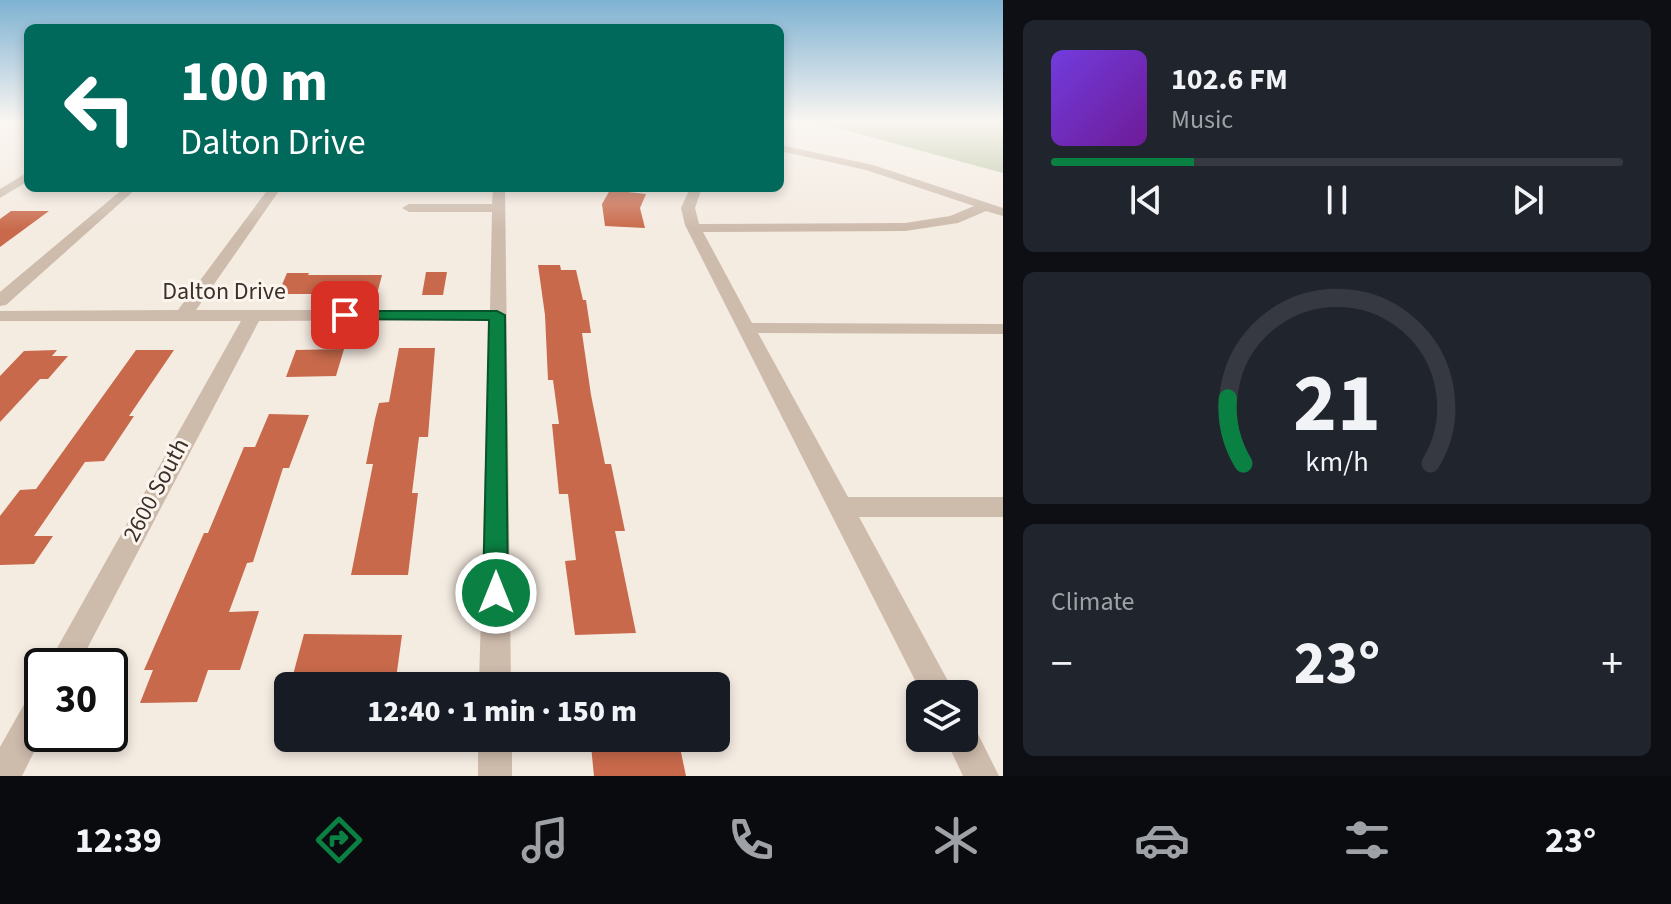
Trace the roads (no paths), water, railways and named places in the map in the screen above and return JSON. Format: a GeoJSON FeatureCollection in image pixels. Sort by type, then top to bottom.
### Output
{"type":"FeatureCollection","features":[{"type":"Feature","properties":{"kind":"street"},"geometry":{"type":"LineString","coordinates":[[828,158],[869,167],[1003,212]]}},
{"type":"Feature","properties":{"kind":"street"},"geometry":{"type":"LineString","coordinates":[[0,194],[24,179]]}},
{"type":"Feature","properties":{"kind":"street"},"geometry":{"type":"LineString","coordinates":[[2,314],[127,192]]}},
{"type":"Feature","properties":{"kind":"street"},"geometry":{"type":"LineString","coordinates":[[183,316],[272,192]]}},
{"type":"Feature","properties":{"kind":"street"},"geometry":{"type":"LineString","coordinates":[[495,672],[499,192]]}},
{"type":"Feature","properties":{"kind":"street"},"geometry":{"type":"LineString","coordinates":[[694,192],[688,208],[694,228],[932,680]]}},
{"type":"Feature","properties":{"kind":"street"},"geometry":{"type":"LineString","coordinates":[[694,228],[905,227],[943,223],[986,206]]}},
{"type":"Feature","properties":{"kind":"street"},"geometry":{"type":"LineString","coordinates":[[409,208],[498,208]]}},
{"type":"Feature","properties":{"kind":"street","name":"Dalton Drive"},"geometry":{"type":"LineString","coordinates":[[2,314],[497,315]]}},
{"type":"Feature","properties":{"kind":"street","name":"2600 South"},"geometry":{"type":"LineString","coordinates":[[72,648],[253,315]]}},
{"type":"Feature","properties":{"kind":"street"},"geometry":{"type":"LineString","coordinates":[[747,328],[1003,329]]}},
{"type":"Feature","properties":{"kind":"street"},"geometry":{"type":"LineString","coordinates":[[841,507],[1003,507]]}},
{"type":"Feature","properties":{"kind":"street"},"geometry":{"type":"LineString","coordinates":[[3,776],[24,737]]}},
{"type":"Feature","properties":{"kind":"street"},"geometry":{"type":"LineString","coordinates":[[495,752],[495,776]]}},
{"type":"Feature","properties":{"kind":"street"},"geometry":{"type":"LineString","coordinates":[[969,752],[982,776]]}}]}
